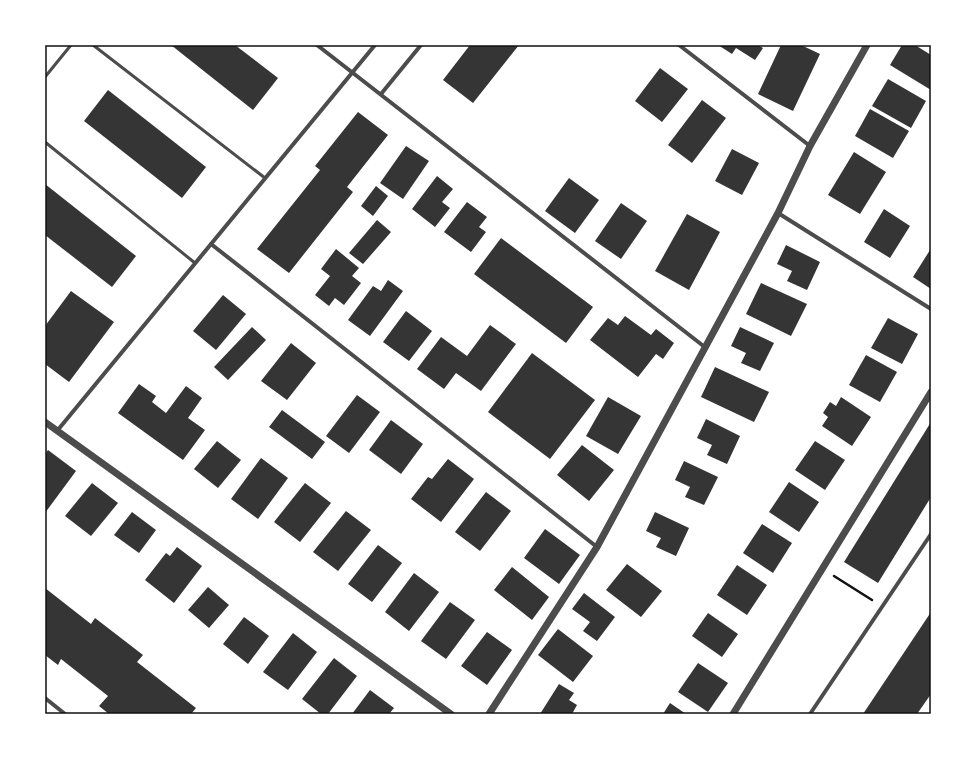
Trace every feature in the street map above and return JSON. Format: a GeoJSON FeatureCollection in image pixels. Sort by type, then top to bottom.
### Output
{"type":"FeatureCollection","features":[{"type":"Feature","properties":{"kind":"street"},"geometry":{"type":"LineString","coordinates":[[317,45],[382,94],[706,348]]}},
{"type":"Feature","properties":{"kind":"street"},"geometry":{"type":"LineString","coordinates":[[57,431],[375,45]]}},
{"type":"Feature","properties":{"kind":"street"},"geometry":{"type":"LineString","coordinates":[[382,94],[421,45]]}},
{"type":"Feature","properties":{"kind":"street"},"geometry":{"type":"LineString","coordinates":[[679,45],[810,146]]}},
{"type":"Feature","properties":{"kind":"street"},"geometry":{"type":"LineString","coordinates":[[489,714],[597,547],[778,213],[810,146],[868,45]]}},
{"type":"Feature","properties":{"kind":"street"},"geometry":{"type":"LineString","coordinates":[[778,213],[931,309]]}},
{"type":"Feature","properties":{"kind":"street"},"geometry":{"type":"LineString","coordinates":[[211,244],[597,547]]}},
{"type":"Feature","properties":{"kind":"street"},"geometry":{"type":"LineString","coordinates":[[733,714],[931,392]]}},
{"type":"Feature","properties":{"kind":"street"},"geometry":{"type":"LineString","coordinates":[[45,422],[451,714]]}},
{"type":"Feature","properties":{"kind":"street"},"geometry":{"type":"LineString","coordinates":[[810,714],[931,534]]}},
{"type":"Feature","properties":{"kind":"street"},"geometry":{"type":"LineString","coordinates":[[45,698],[65,714]]}},
{"type":"Feature","properties":{"kind":"lane"},"geometry":{"type":"LineString","coordinates":[[45,76],[71,45]]}},
{"type":"Feature","properties":{"kind":"lane"},"geometry":{"type":"LineString","coordinates":[[93,45],[265,178]]}},
{"type":"Feature","properties":{"kind":"lane"},"geometry":{"type":"LineString","coordinates":[[45,142],[195,263]]}},
{"type":"Feature","properties":{"kind":"path"},"geometry":{"type":"LineString","coordinates":[[822,569],[883,606]]}},
{"type":"Feature","properties":{"kind":"building"},"geometry":{"type":"Polygon","coordinates":[[[171,45],[235,45],[278,78],[253,110],[171,45]]]}},
{"type":"Feature","properties":{"kind":"building"},"geometry":{"type":"Polygon","coordinates":[[[470,45],[519,45],[473,103],[443,80],[470,45]]]}},
{"type":"Feature","properties":{"kind":"building"},"geometry":{"type":"Polygon","coordinates":[[[718,45],[758,45],[763,48],[755,60],[736,48],[732,54],[718,45]]]}},
{"type":"Feature","properties":{"kind":"building"},"geometry":{"type":"Polygon","coordinates":[[[781,45],[801,45],[820,54],[793,111],[758,94],[781,45]]]}},
{"type":"Feature","properties":{"kind":"building"},"geometry":{"type":"Polygon","coordinates":[[[902,45],[915,45],[931,55],[931,90],[890,65],[902,45]]]}},
{"type":"Feature","properties":{"kind":"building"},"geometry":{"type":"Polygon","coordinates":[[[660,68],[688,89],[662,122],[635,101],[660,68]]]}},
{"type":"Feature","properties":{"kind":"building"},"geometry":{"type":"Polygon","coordinates":[[[888,79],[926,101],[911,128],[872,106],[888,79]]]}},
{"type":"Feature","properties":{"kind":"building"},"geometry":{"type":"Polygon","coordinates":[[[108,90],[206,167],[182,198],[84,121],[108,90]]]}},
{"type":"Feature","properties":{"kind":"building"},"geometry":{"type":"Polygon","coordinates":[[[702,100],[726,118],[692,163],[668,145],[702,100]]]}},
{"type":"Feature","properties":{"kind":"building"},"geometry":{"type":"Polygon","coordinates":[[[870,109],[909,131],[893,158],[855,136],[870,109]]]}},
{"type":"Feature","properties":{"kind":"building"},"geometry":{"type":"Polygon","coordinates":[[[358,112],[388,135],[347,187],[353,192],[289,273],[257,249],[320,170],[315,166],[358,112]]]}},
{"type":"Feature","properties":{"kind":"building"},"geometry":{"type":"Polygon","coordinates":[[[406,146],[429,161],[403,199],[380,183],[406,146]]]}},
{"type":"Feature","properties":{"kind":"building"},"geometry":{"type":"Polygon","coordinates":[[[732,149],[759,163],[742,195],[715,181],[732,149]]]}},
{"type":"Feature","properties":{"kind":"building"},"geometry":{"type":"Polygon","coordinates":[[[854,152],[886,172],[860,214],[828,195],[854,152]]]}},
{"type":"Feature","properties":{"kind":"building"},"geometry":{"type":"Polygon","coordinates":[[[437,176],[453,189],[442,202],[450,208],[435,227],[412,209],[437,176]]]}},
{"type":"Feature","properties":{"kind":"building"},"geometry":{"type":"Polygon","coordinates":[[[569,178],[599,200],[575,233],[545,211],[569,178]]]}},
{"type":"Feature","properties":{"kind":"building"},"geometry":{"type":"Polygon","coordinates":[[[45,184],[136,256],[112,287],[45,235],[45,184]]]}},
{"type":"Feature","properties":{"kind":"building"},"geometry":{"type":"Polygon","coordinates":[[[376,186],[388,196],[373,216],[361,206],[376,186]]]}},
{"type":"Feature","properties":{"kind":"building"},"geometry":{"type":"Polygon","coordinates":[[[467,202],[487,217],[479,227],[486,232],[471,252],[444,232],[467,202]]]}},
{"type":"Feature","properties":{"kind":"building"},"geometry":{"type":"Polygon","coordinates":[[[621,203],[647,221],[621,259],[595,241],[621,203]]]}},
{"type":"Feature","properties":{"kind":"building"},"geometry":{"type":"Polygon","coordinates":[[[884,209],[910,226],[890,258],[864,242],[884,209]]]}},
{"type":"Feature","properties":{"kind":"building"},"geometry":{"type":"Polygon","coordinates":[[[687,214],[720,232],[689,290],[655,271],[687,214]]]}},
{"type":"Feature","properties":{"kind":"building"},"geometry":{"type":"Polygon","coordinates":[[[377,220],[391,232],[363,264],[349,253],[377,220]]]}},
{"type":"Feature","properties":{"kind":"building"},"geometry":{"type":"Polygon","coordinates":[[[501,238],[593,307],[566,343],[474,274],[501,238]]]}},
{"type":"Feature","properties":{"kind":"building"},"geometry":{"type":"Polygon","coordinates":[[[786,245],[820,262],[807,290],[787,281],[792,271],[777,264],[786,245]]]}},
{"type":"Feature","properties":{"kind":"building"},"geometry":{"type":"Polygon","coordinates":[[[336,249],[359,268],[352,276],[361,283],[344,305],[335,298],[329,306],[315,295],[330,276],[321,269],[336,249]]]}},
{"type":"Feature","properties":{"kind":"building"},"geometry":{"type":"Polygon","coordinates":[[[930,250],[931,251],[931,289],[913,277],[930,250]]]}},
{"type":"Feature","properties":{"kind":"building"},"geometry":{"type":"Polygon","coordinates":[[[388,280],[403,291],[370,336],[348,320],[373,286],[381,291],[388,280]]]}},
{"type":"Feature","properties":{"kind":"building"},"geometry":{"type":"Polygon","coordinates":[[[761,283],[807,304],[791,336],[746,314],[761,283]]]}},
{"type":"Feature","properties":{"kind":"building"},"geometry":{"type":"Polygon","coordinates":[[[71,291],[114,322],[69,382],[45,364],[45,326],[71,291]]]}},
{"type":"Feature","properties":{"kind":"building"},"geometry":{"type":"Polygon","coordinates":[[[223,295],[246,314],[216,350],[193,331],[223,295]]]}},
{"type":"Feature","properties":{"kind":"building"},"geometry":{"type":"Polygon","coordinates":[[[406,311],[432,331],[409,361],[383,342],[406,311]]]}},
{"type":"Feature","properties":{"kind":"building"},"geometry":{"type":"Polygon","coordinates":[[[625,316],[651,335],[656,329],[674,343],[663,359],[656,354],[638,377],[590,340],[608,318],[618,325],[625,316]]]}},
{"type":"Feature","properties":{"kind":"building"},"geometry":{"type":"Polygon","coordinates":[[[888,318],[918,334],[902,364],[871,348],[888,318]]]}},
{"type":"Feature","properties":{"kind":"building"},"geometry":{"type":"Polygon","coordinates":[[[490,325],[516,344],[481,391],[456,373],[444,389],[417,369],[441,337],[467,356],[490,325]]]}},
{"type":"Feature","properties":{"kind":"building"},"geometry":{"type":"Polygon","coordinates":[[[252,327],[266,340],[228,380],[214,367],[252,327]]]}},
{"type":"Feature","properties":{"kind":"building"},"geometry":{"type":"Polygon","coordinates":[[[740,327],[774,343],[760,371],[741,363],[746,353],[731,346],[740,327]]]}},
{"type":"Feature","properties":{"kind":"building"},"geometry":{"type":"Polygon","coordinates":[[[291,343],[316,363],[287,400],[261,381],[291,343]]]}},
{"type":"Feature","properties":{"kind":"building"},"geometry":{"type":"Polygon","coordinates":[[[532,353],[595,400],[550,459],[488,412],[532,353]]]}},
{"type":"Feature","properties":{"kind":"building"},"geometry":{"type":"Polygon","coordinates":[[[866,355],[897,372],[880,402],[849,385],[866,355]]]}},
{"type":"Feature","properties":{"kind":"building"},"geometry":{"type":"Polygon","coordinates":[[[715,367],[769,392],[754,422],[701,397],[715,367]]]}},
{"type":"Feature","properties":{"kind":"building"},"geometry":{"type":"Polygon","coordinates":[[[139,384],[156,396],[152,402],[166,413],[186,386],[202,398],[188,418],[205,430],[183,460],[118,413],[139,384]]]}},
{"type":"Feature","properties":{"kind":"building"},"geometry":{"type":"Polygon","coordinates":[[[357,395],[380,412],[349,453],[326,436],[357,395]]]}},
{"type":"Feature","properties":{"kind":"building"},"geometry":{"type":"Polygon","coordinates":[[[608,397],[641,416],[618,454],[586,436],[608,397]]]}},
{"type":"Feature","properties":{"kind":"building"},"geometry":{"type":"Polygon","coordinates":[[[841,397],[871,417],[852,446],[822,426],[828,417],[823,413],[830,402],[836,406],[841,397]]]}},
{"type":"Feature","properties":{"kind":"building"},"geometry":{"type":"Polygon","coordinates":[[[282,410],[325,442],[312,459],[269,427],[282,410]]]}},
{"type":"Feature","properties":{"kind":"building"},"geometry":{"type":"Polygon","coordinates":[[[706,419],[740,436],[727,464],[707,455],[712,445],[697,438],[706,419]]]}},
{"type":"Feature","properties":{"kind":"building"},"geometry":{"type":"Polygon","coordinates":[[[391,420],[423,444],[401,474],[369,450],[391,420]]]}},
{"type":"Feature","properties":{"kind":"building"},"geometry":{"type":"Polygon","coordinates":[[[931,422],[931,497],[878,583],[844,562],[931,422]]]}},
{"type":"Feature","properties":{"kind":"building"},"geometry":{"type":"Polygon","coordinates":[[[217,441],[241,460],[218,488],[194,469],[217,441]]]}},
{"type":"Feature","properties":{"kind":"building"},"geometry":{"type":"Polygon","coordinates":[[[815,441],[845,460],[825,490],[795,470],[815,441]]]}},
{"type":"Feature","properties":{"kind":"building"},"geometry":{"type":"Polygon","coordinates":[[[582,445],[614,470],[589,501],[557,475],[582,445]]]}},
{"type":"Feature","properties":{"kind":"building"},"geometry":{"type":"Polygon","coordinates":[[[48,450],[76,471],[45,513],[45,454],[48,450]]]}},
{"type":"Feature","properties":{"kind":"building"},"geometry":{"type":"Polygon","coordinates":[[[261,458],[288,478],[258,519],[231,499],[261,458]]]}},
{"type":"Feature","properties":{"kind":"building"},"geometry":{"type":"Polygon","coordinates":[[[448,459],[474,479],[441,522],[411,499],[428,477],[432,479],[448,459]]]}},
{"type":"Feature","properties":{"kind":"building"},"geometry":{"type":"Polygon","coordinates":[[[684,461],[718,477],[704,505],[685,497],[690,487],[675,480],[684,461]]]}},
{"type":"Feature","properties":{"kind":"building"},"geometry":{"type":"Polygon","coordinates":[[[789,482],[819,502],[799,532],[769,512],[789,482]]]}},
{"type":"Feature","properties":{"kind":"building"},"geometry":{"type":"Polygon","coordinates":[[[92,483],[118,503],[91,536],[65,516],[92,483]]]}},
{"type":"Feature","properties":{"kind":"building"},"geometry":{"type":"Polygon","coordinates":[[[305,483],[331,503],[300,542],[274,522],[305,483]]]}},
{"type":"Feature","properties":{"kind":"building"},"geometry":{"type":"Polygon","coordinates":[[[486,492],[511,511],[480,551],[455,532],[486,492]]]}},
{"type":"Feature","properties":{"kind":"building"},"geometry":{"type":"Polygon","coordinates":[[[346,511],[371,530],[338,571],[313,552],[346,511]]]}},
{"type":"Feature","properties":{"kind":"building"},"geometry":{"type":"Polygon","coordinates":[[[132,512],[156,530],[139,553],[114,535],[132,512]]]}},
{"type":"Feature","properties":{"kind":"building"},"geometry":{"type":"Polygon","coordinates":[[[655,512],[689,528],[676,556],[656,547],[661,538],[646,531],[655,512]]]}},
{"type":"Feature","properties":{"kind":"building"},"geometry":{"type":"Polygon","coordinates":[[[762,524],[792,543],[773,573],[743,553],[762,524]]]}},
{"type":"Feature","properties":{"kind":"building"},"geometry":{"type":"Polygon","coordinates":[[[545,529],[580,555],[559,584],[524,558],[545,529]]]}},
{"type":"Feature","properties":{"kind":"building"},"geometry":{"type":"Polygon","coordinates":[[[378,545],[402,563],[372,602],[348,584],[378,545]]]}},
{"type":"Feature","properties":{"kind":"building"},"geometry":{"type":"Polygon","coordinates":[[[177,547],[202,566],[174,603],[145,580],[166,553],[170,556],[177,547]]]}},
{"type":"Feature","properties":{"kind":"building"},"geometry":{"type":"Polygon","coordinates":[[[627,564],[662,591],[641,617],[606,590],[627,564]]]}},
{"type":"Feature","properties":{"kind":"building"},"geometry":{"type":"Polygon","coordinates":[[[737,565],[767,585],[747,615],[717,595],[737,565]]]}},
{"type":"Feature","properties":{"kind":"building"},"geometry":{"type":"Polygon","coordinates":[[[512,567],[549,597],[532,620],[494,590],[512,567]]]}},
{"type":"Feature","properties":{"kind":"building"},"geometry":{"type":"Polygon","coordinates":[[[414,573],[439,592],[409,631],[385,612],[414,573]]]}},
{"type":"Feature","properties":{"kind":"building"},"geometry":{"type":"Polygon","coordinates":[[[208,587],[229,605],[209,628],[188,610],[208,587]]]}},
{"type":"Feature","properties":{"kind":"building"},"geometry":{"type":"Polygon","coordinates":[[[45,588],[91,624],[95,618],[143,655],[137,662],[196,708],[191,714],[109,714],[99,706],[108,696],[61,659],[58,665],[45,655],[45,588]]]}},
{"type":"Feature","properties":{"kind":"building"},"geometry":{"type":"Polygon","coordinates":[[[584,593],[615,617],[597,641],[583,631],[590,622],[572,609],[584,593]]]}},
{"type":"Feature","properties":{"kind":"building"},"geometry":{"type":"Polygon","coordinates":[[[450,602],[475,620],[446,659],[421,641],[450,602]]]}},
{"type":"Feature","properties":{"kind":"building"},"geometry":{"type":"Polygon","coordinates":[[[931,612],[931,694],[917,714],[863,714],[931,612]]]}},
{"type":"Feature","properties":{"kind":"building"},"geometry":{"type":"Polygon","coordinates":[[[708,613],[738,634],[722,657],[692,636],[708,613]]]}},
{"type":"Feature","properties":{"kind":"building"},"geometry":{"type":"Polygon","coordinates":[[[244,617],[269,636],[248,664],[223,644],[244,617]]]}},
{"type":"Feature","properties":{"kind":"building"},"geometry":{"type":"Polygon","coordinates":[[[558,629],[593,656],[573,682],[538,655],[558,629]]]}},
{"type":"Feature","properties":{"kind":"building"},"geometry":{"type":"Polygon","coordinates":[[[487,632],[512,650],[487,685],[461,666],[487,632]]]}},
{"type":"Feature","properties":{"kind":"building"},"geometry":{"type":"Polygon","coordinates":[[[293,633],[317,652],[288,690],[263,672],[293,633]]]}},
{"type":"Feature","properties":{"kind":"building"},"geometry":{"type":"Polygon","coordinates":[[[334,658],[357,676],[328,714],[321,714],[302,699],[334,658]]]}},
{"type":"Feature","properties":{"kind":"building"},"geometry":{"type":"Polygon","coordinates":[[[698,663],[728,683],[708,712],[678,692],[698,663]]]}},
{"type":"Feature","properties":{"kind":"building"},"geometry":{"type":"Polygon","coordinates":[[[559,684],[574,693],[569,700],[577,705],[572,714],[540,714],[559,684]]]}},
{"type":"Feature","properties":{"kind":"building"},"geometry":{"type":"Polygon","coordinates":[[[370,690],[394,708],[389,714],[352,714],[370,690]]]}},
{"type":"Feature","properties":{"kind":"building"},"geometry":{"type":"Polygon","coordinates":[[[670,703],[686,714],[663,714],[670,703]]]}}]}
